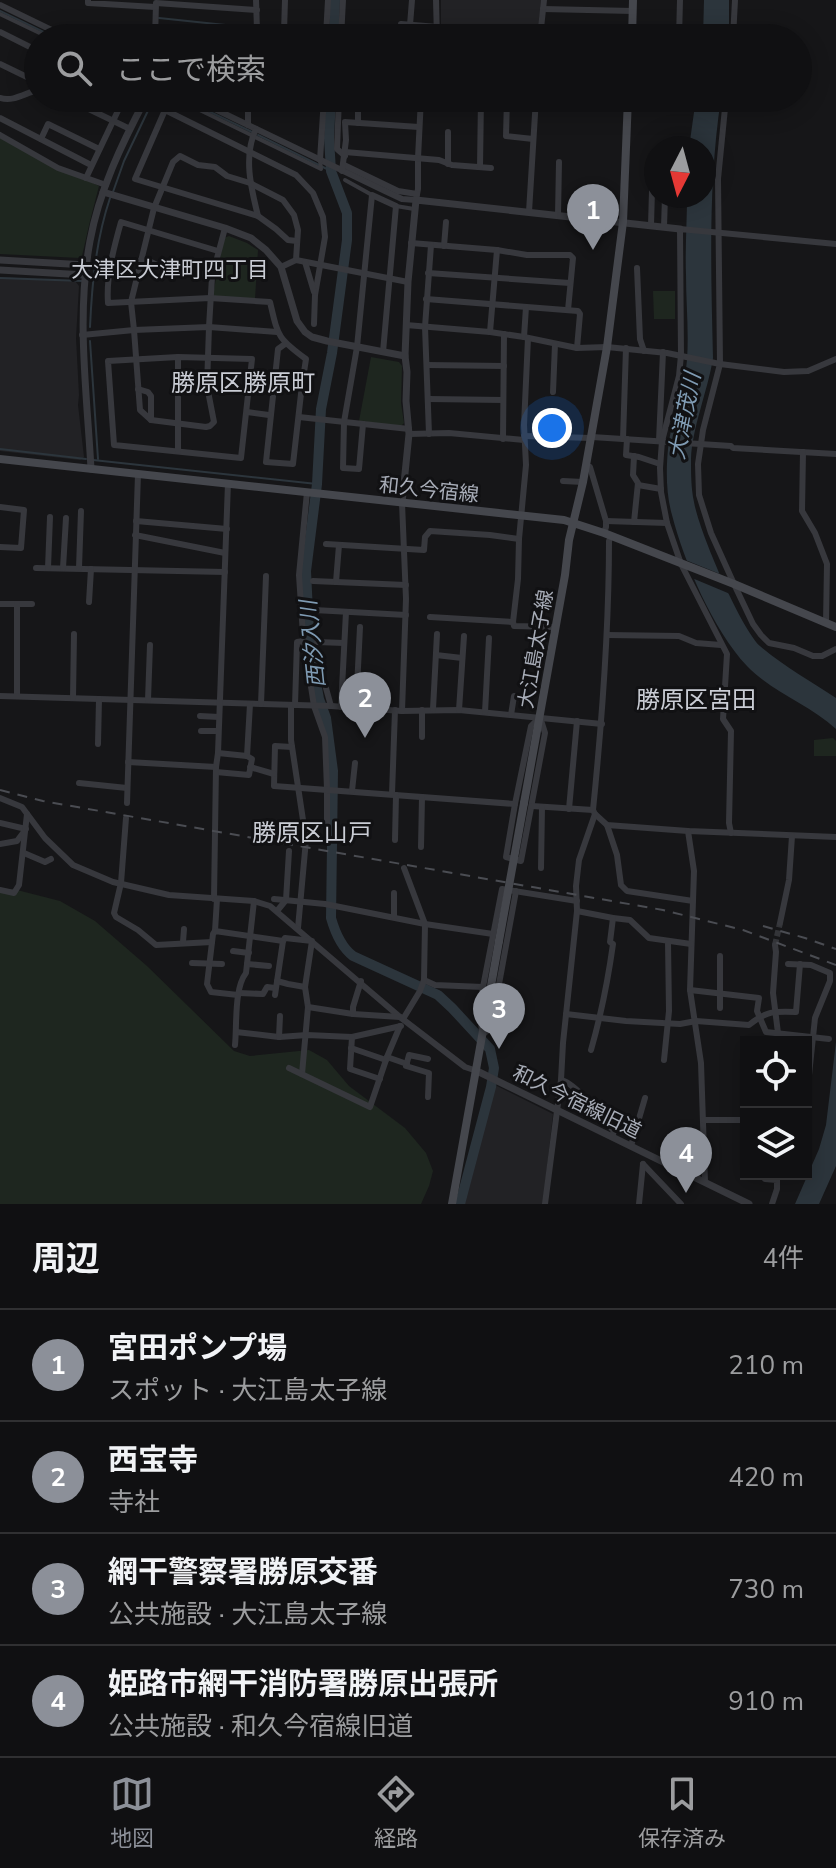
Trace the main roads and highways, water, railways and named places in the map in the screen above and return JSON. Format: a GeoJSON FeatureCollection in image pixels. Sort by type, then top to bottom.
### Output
{"type":"FeatureCollection","features":[{"type":"Feature","properties":{"kind":"main road"},"geometry":{"type":"LineString","coordinates":[[633,0],[633,24]]}},
{"type":"Feature","properties":{"kind":"main road","name":"大江島太子線"},"geometry":{"type":"LineString","coordinates":[[452,1204],[477,1071],[496,938],[540,717],[569,540],[592,438],[607,347],[623,222],[627,112]]}},
{"type":"Feature","properties":{"kind":"main road","name":"和久今宿線"},"geometry":{"type":"LineString","coordinates":[[0,459],[574,522],[836,627]]}},
{"type":"Feature","properties":{"kind":"water"},"geometry":{"type":"Polygon","coordinates":[[[704,0],[729,0],[729,24],[703,24],[704,0]]]}},
{"type":"Feature","properties":{"kind":"water","name":"大津茂川"},"geometry":{"type":"Polygon","coordinates":[[[694,112],[719,112],[716,143],[716,136],[691,136],[694,112]]]}},
{"type":"Feature","properties":{"kind":"water","name":"大津茂川"},"geometry":{"type":"Polygon","coordinates":[[[687,208],[712,208],[713,358],[691,459],[697,516],[721,578],[752,636],[778,660],[836,698],[836,729],[747,666],[711,615],[677,534],[667,482],[668,449],[687,360],[687,208]]]}},
{"type":"Feature","properties":{"kind":"water"},"geometry":{"type":"Polygon","coordinates":[[[836,1042],[836,1166],[819,1204],[795,1204],[805,1180],[812,1180],[812,1165],[826,1125],[836,1042]]]}},
{"type":"Feature","properties":{"kind":"waterway","name":"西汐入川"},"geometry":{"type":"LineString","coordinates":[[334,24],[335,0]]}},
{"type":"Feature","properties":{"kind":"waterway"},"geometry":{"type":"LineString","coordinates":[[0,11],[27,24]]}},
{"type":"Feature","properties":{"kind":"waterway"},"geometry":{"type":"LineString","coordinates":[[159,18],[216,24]]}},
{"type":"Feature","properties":{"kind":"waterway"},"geometry":{"type":"LineString","coordinates":[[113,192],[147,112]]}},
{"type":"Feature","properties":{"kind":"waterway"},"geometry":{"type":"LineString","coordinates":[[210,112],[252,132]]}},
{"type":"Feature","properties":{"kind":"waterway","name":"西汐入川"},"geometry":{"type":"LineString","coordinates":[[330,112],[331,171],[347,213],[347,240],[321,409],[317,484],[306,571],[312,661],[326,718],[333,771],[331,918],[339,939],[353,956],[438,995],[490,1049],[494,1068],[491,1087],[460,1204]]}},
{"type":"Feature","properties":{"kind":"waterway"},"geometry":{"type":"LineString","coordinates":[[258,135],[331,171]]}},
{"type":"Feature","properties":{"kind":"waterway"},"geometry":{"type":"LineString","coordinates":[[90,327],[96,262],[110,198]]}},
{"type":"Feature","properties":{"kind":"waterway"},"geometry":{"type":"LineString","coordinates":[[0,278],[83,281]]}},
{"type":"Feature","properties":{"kind":"waterway"},"geometry":{"type":"LineString","coordinates":[[90,341],[98,459]]}},
{"type":"Feature","properties":{"kind":"waterway"},"geometry":{"type":"LineString","coordinates":[[0,449],[86,459]]}},
{"type":"Feature","properties":{"kind":"waterway"},"geometry":{"type":"LineString","coordinates":[[93,460],[317,484]]}},
{"type":"Feature","properties":{"kind":"tunnel"},"geometry":{"type":"LineString","coordinates":[[775,945],[780,923]]}},
{"type":"Feature","properties":{"kind":"railway"},"geometry":{"type":"LineString","coordinates":[[0,790],[43,801],[663,910],[743,930],[836,965]]}},
{"type":"Feature","properties":{"kind":"railway"},"geometry":{"type":"LineString","coordinates":[[763,926],[836,949]]}},
{"type":"Feature","properties":{"kind":"place","name":"宮田ポンプ場"},"geometry":{"type":"Point","coordinates":[593,250]}},
{"type":"Feature","properties":{"kind":"place","name":"西宝寺"},"geometry":{"type":"Point","coordinates":[365,738]}},
{"type":"Feature","properties":{"kind":"place","name":"網干警察署勝原交番"},"geometry":{"type":"Point","coordinates":[499,1049]}},
{"type":"Feature","properties":{"kind":"place","name":"姫路市網干消防署勝原出張所"},"geometry":{"type":"Point","coordinates":[686,1193]}},
{"type":"Feature","properties":{"kind":"district","name":"大津区大津町四丁目"},"geometry":{"type":"Point","coordinates":[170,270]}},
{"type":"Feature","properties":{"kind":"district","name":"勝原区勝原町"},"geometry":{"type":"Point","coordinates":[243,383]}},
{"type":"Feature","properties":{"kind":"district","name":"勝原区宮田"},"geometry":{"type":"Point","coordinates":[696,700]}},
{"type":"Feature","properties":{"kind":"district","name":"勝原区山戸"},"geometry":{"type":"Point","coordinates":[312,833]}}]}
